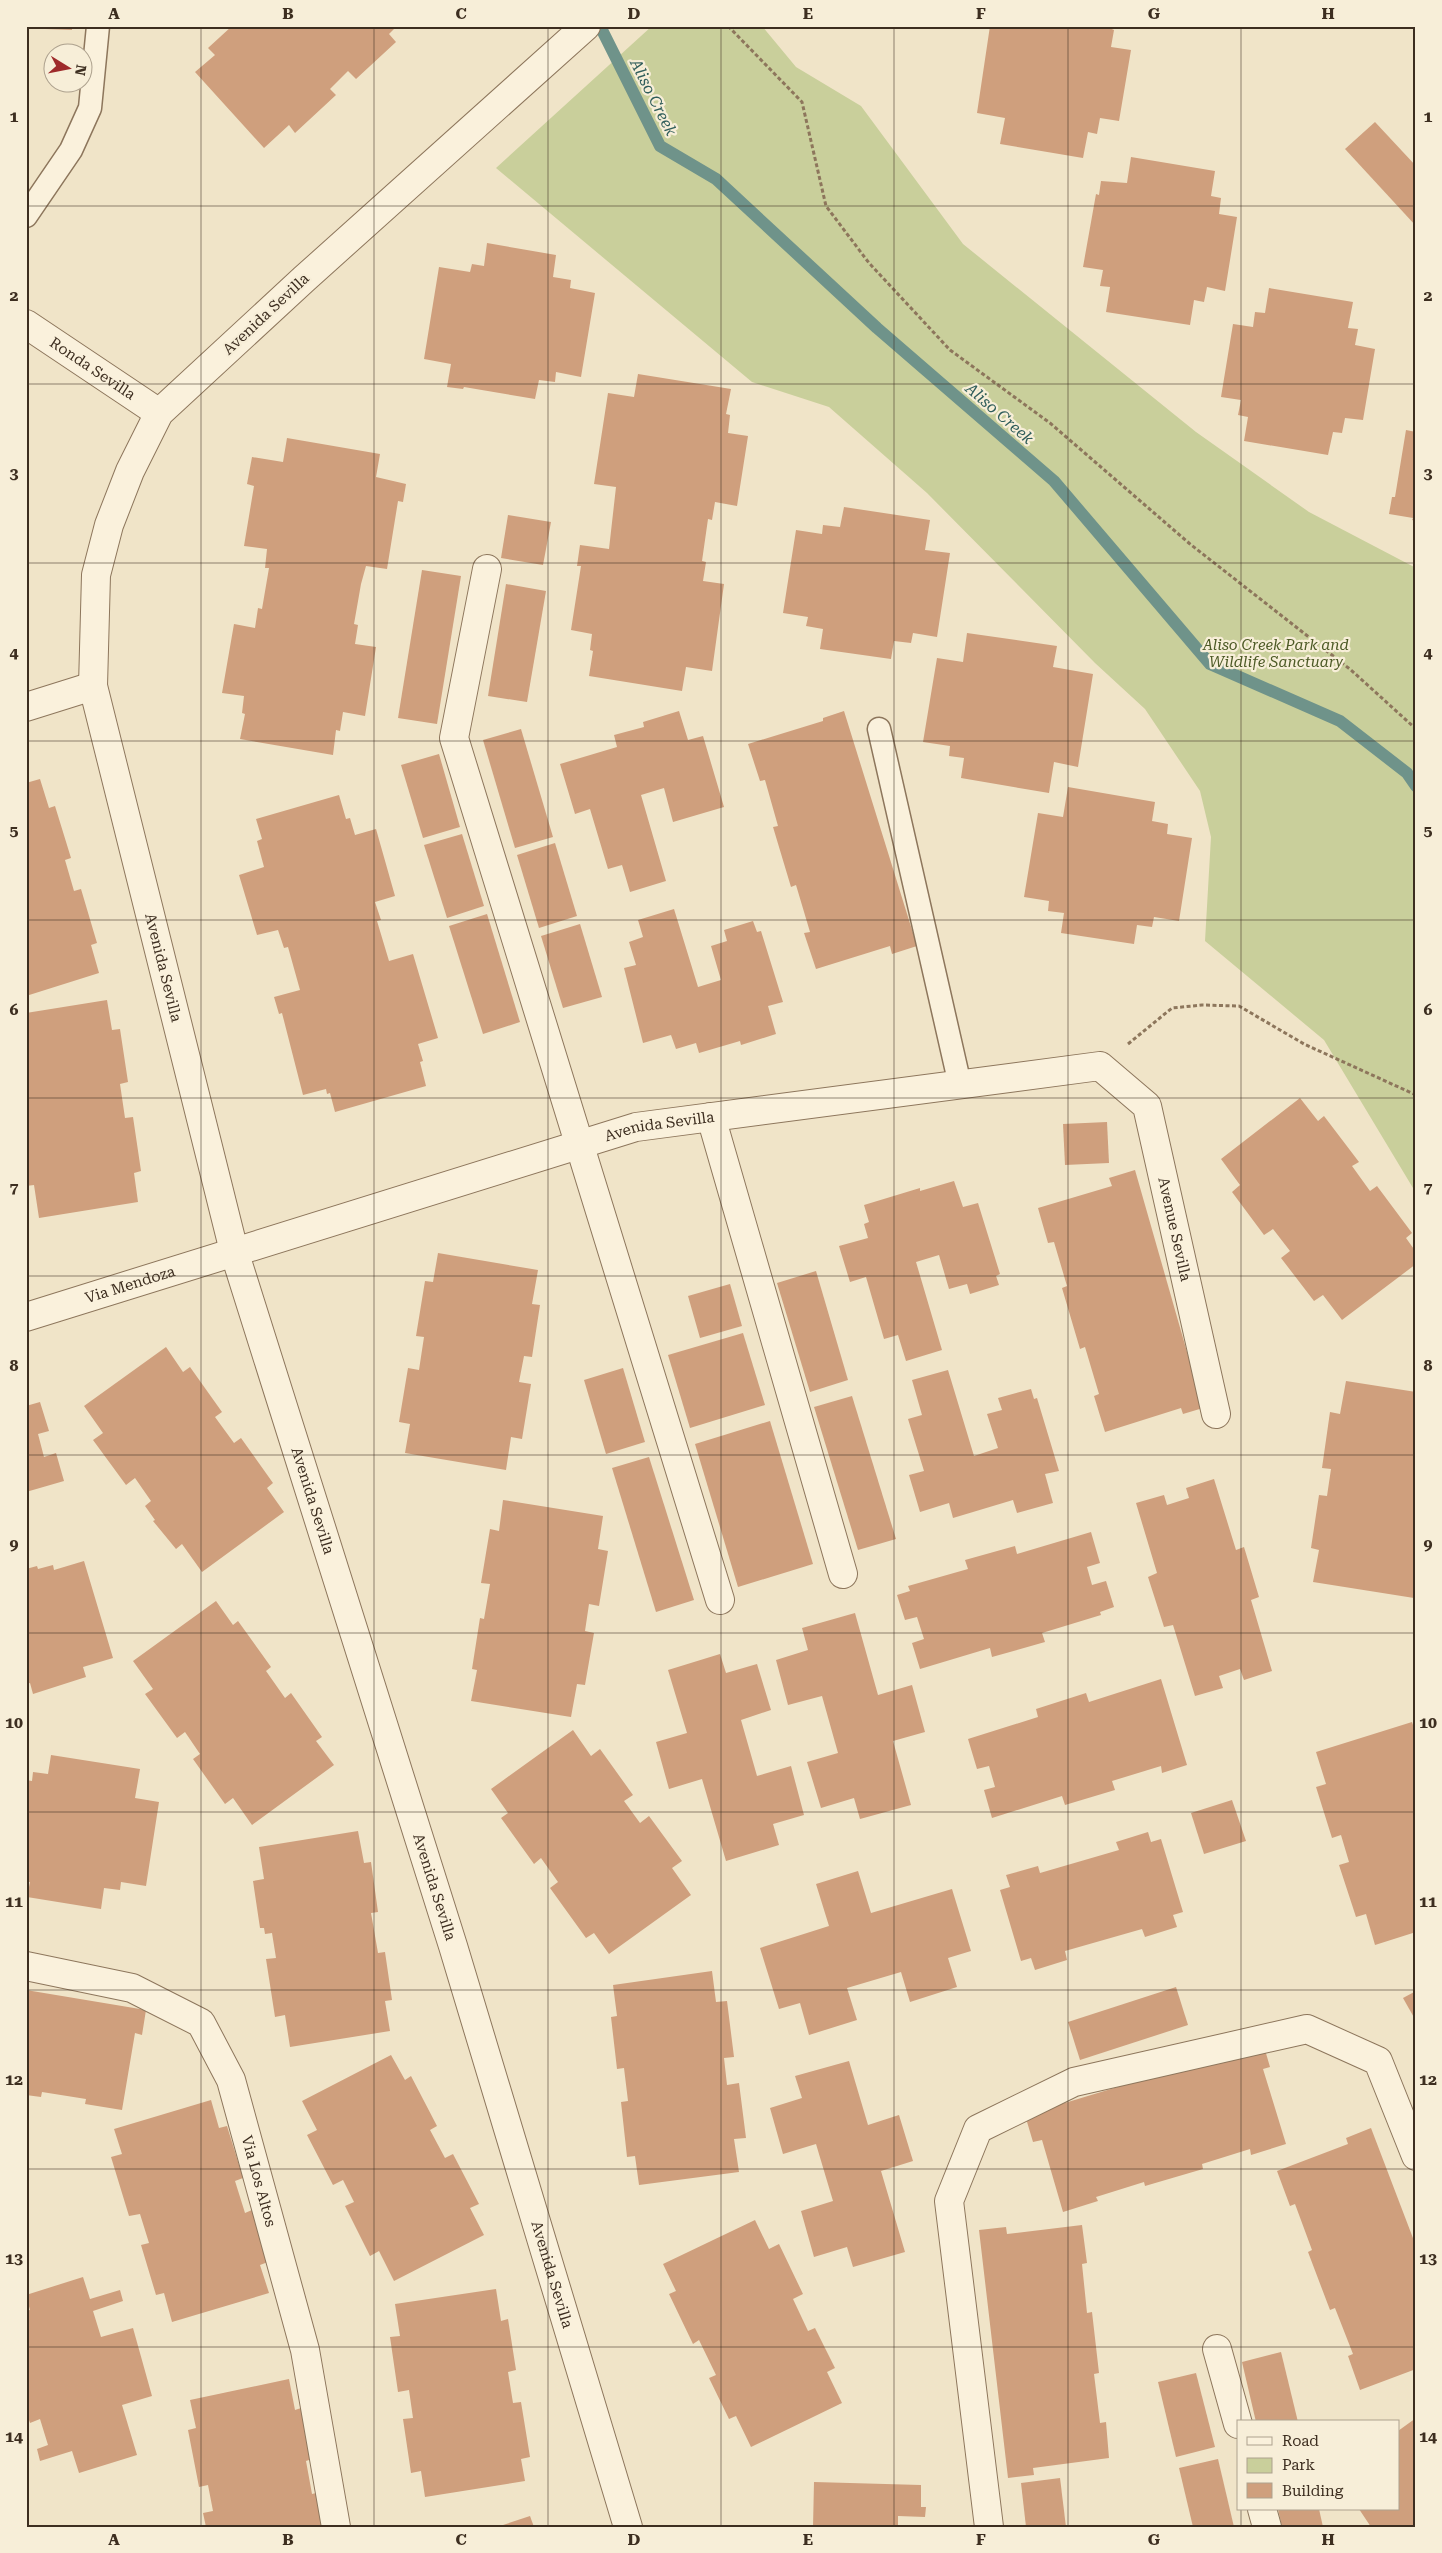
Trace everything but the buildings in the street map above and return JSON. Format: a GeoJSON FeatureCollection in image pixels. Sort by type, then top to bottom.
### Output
{"type":"FeatureCollection","features":[{"type":"Feature","properties":{"kind":"street","name":"Avenida Sevilla"},"geometry":{"type":"LineString","coordinates":[[586,26],[304,279],[159,414],[130,471],[102,550],[96,575],[93,686],[234,1251],[453,1946],[628,2527]]}},
{"type":"Feature","properties":{"kind":"street","name":"Ronda Sevilla"},"geometry":{"type":"LineString","coordinates":[[26,324],[159,414]]}},
{"type":"Feature","properties":{"kind":"street"},"geometry":{"type":"LineString","coordinates":[[487,569],[454,738],[720,1600]]}},
{"type":"Feature","properties":{"kind":"street"},"geometry":{"type":"LineString","coordinates":[[26,707],[93,686]]}},
{"type":"Feature","properties":{"kind":"street","name":"Avenida Sevilla"},"geometry":{"type":"LineString","coordinates":[[234,1251],[636,1127],[1100,1066]]}},
{"type":"Feature","properties":{"kind":"street","name":"Avenue Sevilla"},"geometry":{"type":"LineString","coordinates":[[1100,1066],[1147,1106],[1216,1414]]}},
{"type":"Feature","properties":{"kind":"street"},"geometry":{"type":"LineString","coordinates":[[711,1117],[843,1574]]}},
{"type":"Feature","properties":{"kind":"street","name":"Via Mendoza"},"geometry":{"type":"LineString","coordinates":[[26,1317],[234,1251]]}},
{"type":"Feature","properties":{"kind":"street","name":"Via Los Altos"},"geometry":{"type":"LineString","coordinates":[[26,1966],[132,1988],[201,2023],[231,2080],[305,2350],[336,2527]]}},
{"type":"Feature","properties":{"kind":"street"},"geometry":{"type":"LineString","coordinates":[[989,2527],[949,2201],[978,2130],[1074,2082],[1307,2030],[1378,2061],[1416,2156]]}},
{"type":"Feature","properties":{"kind":"street"},"geometry":{"type":"LineString","coordinates":[[1217,2349],[1237,2420]]}},
{"type":"Feature","properties":{"kind":"street"},"geometry":{"type":"LineString","coordinates":[[1262,2510],[1267,2527]]}},
{"type":"Feature","properties":{"kind":"lane"},"geometry":{"type":"LineString","coordinates":[[26,216],[71,150],[90,108],[98,26]]}},
{"type":"Feature","properties":{"kind":"lane"},"geometry":{"type":"LineString","coordinates":[[879,729],[960,1085]]}},
{"type":"Feature","properties":{"kind":"path"},"geometry":{"type":"LineString","coordinates":[[728,26],[802,102],[826,206],[869,263],[950,350],[1050,423],[1190,544],[1351,670],[1416,729]]}},
{"type":"Feature","properties":{"kind":"path"},"geometry":{"type":"LineString","coordinates":[[1100,1066],[1172,1008],[1202,1005],[1239,1006],[1304,1044],[1416,1095]]}},
{"type":"Feature","properties":{"kind":"green space","name":"Aliso Creek Park and Wildlife Sanctuary"},"geometry":{"type":"Polygon","coordinates":[[[652,26],[762,26],[796,67],[861,106],[963,244],[1196,432],[1309,512],[1416,568],[1416,1193],[1324,1040],[1205,941],[1211,837],[1200,791],[1145,709],[1095,663],[927,493],[829,407],[752,382],[496,168],[652,26]]]}},
{"type":"Feature","properties":{"kind":"waterway","name":"Aliso Creek"},"geometry":{"type":"LineString","coordinates":[[600,26],[660,146],[716,179],[877,328],[1054,481],[1210,664],[1340,721],[1407,773],[1416,786]]}}]}
